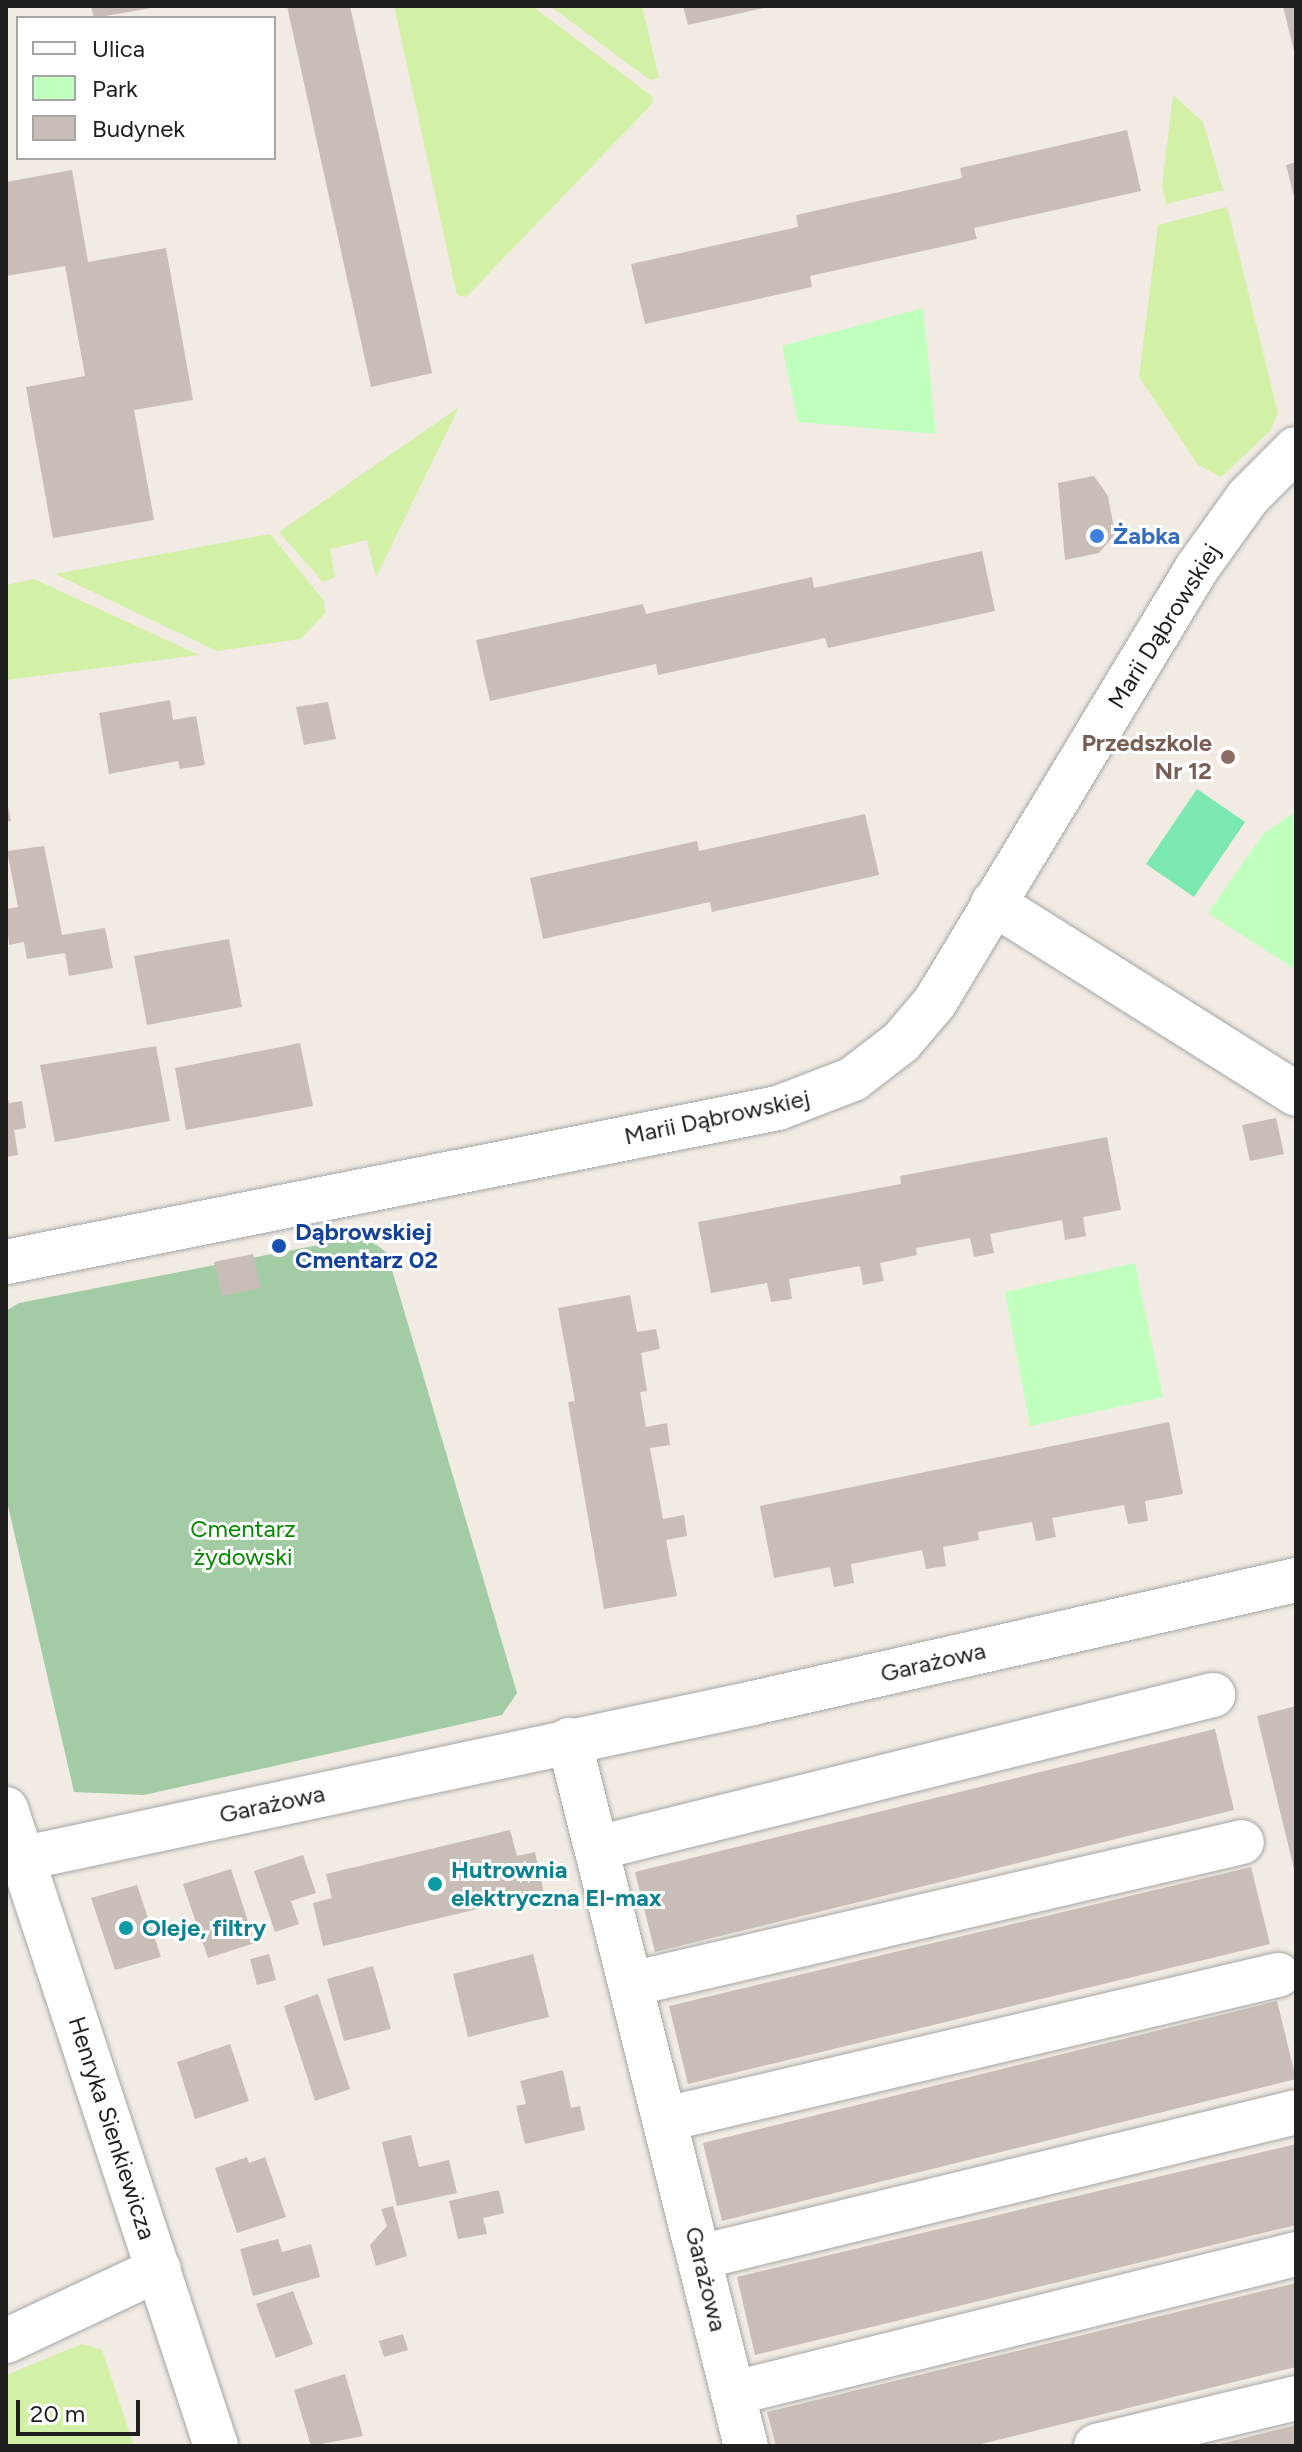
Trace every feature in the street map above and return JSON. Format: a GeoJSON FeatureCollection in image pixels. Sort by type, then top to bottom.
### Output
{"type":"FeatureCollection","features":[{"type":"Feature","properties":{"kind":"street","name":"Marii Dąbrowskiej"},"geometry":{"type":"LineString","coordinates":[[6,1262],[818,1096],[853,1079],[901,1042],[935,1002],[1197,568],[1248,497],[1296,449]]}},
{"type":"Feature","properties":{"kind":"street"},"geometry":{"type":"LineString","coordinates":[[993,903],[1296,1094]]}},
{"type":"Feature","properties":{"kind":"street","name":"Garażowa"},"geometry":{"type":"LineString","coordinates":[[14,1860],[1296,1580]]}},
{"type":"Feature","properties":{"kind":"street"},"geometry":{"type":"LineString","coordinates":[[597,1848],[1213,1695]]}},
{"type":"Feature","properties":{"kind":"street","name":"Garażowa"},"geometry":{"type":"LineString","coordinates":[[569,1740],[746,2446]]}},
{"type":"Feature","properties":{"kind":"street","name":"Henryka Sienkiewicza"},"geometry":{"type":"LineString","coordinates":[[6,1809],[14,1860],[159,2269],[216,2446]]}},
{"type":"Feature","properties":{"kind":"street"},"geometry":{"type":"LineString","coordinates":[[631,1984],[1242,1842]]}},
{"type":"Feature","properties":{"kind":"street"},"geometry":{"type":"LineString","coordinates":[[666,2119],[1278,1975]]}},
{"type":"Feature","properties":{"kind":"street"},"geometry":{"type":"LineString","coordinates":[[700,2257],[1296,2112]]}},
{"type":"Feature","properties":{"kind":"street"},"geometry":{"type":"LineString","coordinates":[[734,2393],[1296,2254]]}},
{"type":"Feature","properties":{"kind":"street"},"geometry":{"type":"LineString","coordinates":[[6,2341],[159,2269]]}},
{"type":"Feature","properties":{"kind":"street"},"geometry":{"type":"LineString","coordinates":[[1096,2446],[1296,2398]]}},
{"type":"Feature","properties":{"kind":"green space"},"geometry":{"type":"Polygon","coordinates":[[[394,6],[532,6],[653,97],[652,104],[466,297],[457,295],[394,6]]]}},
{"type":"Feature","properties":{"kind":"green space"},"geometry":{"type":"Polygon","coordinates":[[[550,6],[642,6],[659,78],[650,80],[550,6]]]}},
{"type":"Feature","properties":{"kind":"green space"},"geometry":{"type":"Polygon","coordinates":[[[1173,95],[1203,122],[1223,190],[1166,204],[1162,185],[1173,95]]]}},
{"type":"Feature","properties":{"kind":"green space"},"geometry":{"type":"Polygon","coordinates":[[[1227,207],[1278,413],[1270,431],[1221,477],[1198,465],[1139,377],[1158,225],[1227,207]]]}},
{"type":"Feature","properties":{"kind":"green space"},"geometry":{"type":"Polygon","coordinates":[[[923,308],[936,434],[798,422],[782,346],[923,308]]]}},
{"type":"Feature","properties":{"kind":"green space"},"geometry":{"type":"Polygon","coordinates":[[[459,407],[376,577],[367,540],[330,549],[335,577],[323,582],[279,532],[459,407]]]}},
{"type":"Feature","properties":{"kind":"green space"},"geometry":{"type":"Polygon","coordinates":[[[270,534],[324,601],[325,613],[300,639],[217,651],[55,574],[270,534]]]}},
{"type":"Feature","properties":{"kind":"green space"},"geometry":{"type":"Polygon","coordinates":[[[34,579],[199,655],[6,680],[6,585],[34,579]]]}},
{"type":"Feature","properties":{"kind":"green space"},"geometry":{"type":"Polygon","coordinates":[[[1197,789],[1245,822],[1194,897],[1146,864],[1197,789]]]}},
{"type":"Feature","properties":{"kind":"green space"},"geometry":{"type":"Polygon","coordinates":[[[1296,811],[1296,970],[1208,913],[1263,834],[1296,811]]]}},
{"type":"Feature","properties":{"kind":"green space","name":"Cmentarz żydowski"},"geometry":{"type":"Polygon","coordinates":[[[365,1236],[387,1253],[517,1693],[502,1715],[144,1795],[74,1792],[6,1497],[6,1311],[19,1303],[365,1236]]]}},
{"type":"Feature","properties":{"kind":"green space"},"geometry":{"type":"Polygon","coordinates":[[[1135,1263],[1163,1397],[1030,1426],[1005,1292],[1135,1263]]]}},
{"type":"Feature","properties":{"kind":"green space"},"geometry":{"type":"Polygon","coordinates":[[[82,2344],[102,2350],[134,2446],[6,2446],[6,2375],[82,2344]]]}},
{"type":"Feature","properties":{"kind":"building"},"geometry":{"type":"Polygon","coordinates":[[[91,6],[157,7],[105,16],[94,16],[91,6]]]}},
{"type":"Feature","properties":{"kind":"building"},"geometry":{"type":"Polygon","coordinates":[[[287,6],[350,6],[432,373],[371,387],[287,6]]]}},
{"type":"Feature","properties":{"kind":"building"},"geometry":{"type":"Polygon","coordinates":[[[683,6],[768,6],[769,7],[688,25],[683,6]]]}},
{"type":"Feature","properties":{"kind":"building"},"geometry":{"type":"Polygon","coordinates":[[[1283,6],[1296,6],[1296,55],[1295,55],[1283,6]]]}},
{"type":"Feature","properties":{"kind":"building"},"geometry":{"type":"Polygon","coordinates":[[[1127,130],[1141,191],[974,228],[977,239],[810,276],[812,287],[645,324],[631,264],[798,227],[796,215],[962,178],[960,168],[1127,130]]]}},
{"type":"Feature","properties":{"kind":"building"},"geometry":{"type":"Polygon","coordinates":[[[1296,162],[1296,200],[1295,200],[1286,165],[1296,162]]]}},
{"type":"Feature","properties":{"kind":"building"},"geometry":{"type":"Polygon","coordinates":[[[72,170],[88,262],[166,248],[193,400],[134,410],[154,520],[53,538],[26,387],[85,376],[65,266],[6,276],[6,182],[72,170]]]}},
{"type":"Feature","properties":{"kind":"building"},"geometry":{"type":"Polygon","coordinates":[[[1094,476],[1108,496],[1115,534],[1099,553],[1065,560],[1058,483],[1094,476]]]}},
{"type":"Feature","properties":{"kind":"building"},"geometry":{"type":"Polygon","coordinates":[[[982,551],[995,611],[828,648],[825,638],[658,675],[656,664],[490,701],[476,640],[643,604],[646,614],[812,577],[814,588],[982,551]]]}},
{"type":"Feature","properties":{"kind":"building"},"geometry":{"type":"Polygon","coordinates":[[[170,700],[173,720],[196,716],[205,765],[180,769],[178,761],[109,774],[99,713],[170,700]]]}},
{"type":"Feature","properties":{"kind":"building"},"geometry":{"type":"Polygon","coordinates":[[[328,702],[336,739],[304,745],[296,707],[328,702]]]}},
{"type":"Feature","properties":{"kind":"building"},"geometry":{"type":"Polygon","coordinates":[[[6,803],[11,821],[6,822],[6,803]]]}},
{"type":"Feature","properties":{"kind":"building"},"geometry":{"type":"Polygon","coordinates":[[[865,814],[879,875],[712,912],[710,902],[543,939],[530,878],[697,841],[699,851],[865,814]]]}},
{"type":"Feature","properties":{"kind":"building"},"geometry":{"type":"Polygon","coordinates":[[[44,846],[62,935],[105,928],[113,968],[69,976],[65,953],[27,959],[24,942],[9,945],[6,909],[18,907],[7,851],[44,846]]]}},
{"type":"Feature","properties":{"kind":"building"},"geometry":{"type":"Polygon","coordinates":[[[229,939],[242,1007],[147,1025],[134,956],[229,939]]]}},
{"type":"Feature","properties":{"kind":"building"},"geometry":{"type":"Polygon","coordinates":[[[300,1043],[313,1106],[186,1130],[175,1068],[300,1043]]]}},
{"type":"Feature","properties":{"kind":"building"},"geometry":{"type":"Polygon","coordinates":[[[156,1046],[170,1121],[55,1142],[40,1065],[156,1046]]]}},
{"type":"Feature","properties":{"kind":"building"},"geometry":{"type":"Polygon","coordinates":[[[6,1092],[9,1103],[22,1101],[26,1128],[14,1130],[18,1155],[6,1157],[6,1092]]]}},
{"type":"Feature","properties":{"kind":"building"},"geometry":{"type":"Polygon","coordinates":[[[1276,1118],[1284,1154],[1250,1161],[1242,1125],[1276,1118]]]}},
{"type":"Feature","properties":{"kind":"building"},"geometry":{"type":"Polygon","coordinates":[[[1107,1137],[1121,1210],[1083,1217],[1086,1236],[1065,1240],[1062,1220],[990,1234],[994,1253],[974,1257],[970,1238],[916,1248],[917,1255],[880,1263],[884,1281],[863,1285],[860,1266],[789,1279],[792,1299],[771,1302],[767,1283],[711,1293],[698,1222],[901,1184],[900,1176],[1107,1137]]]}},
{"type":"Feature","properties":{"kind":"building"},"geometry":{"type":"Polygon","coordinates":[[[253,1254],[261,1288],[222,1296],[214,1262],[253,1254]]]}},
{"type":"Feature","properties":{"kind":"building"},"geometry":{"type":"Polygon","coordinates":[[[630,1295],[637,1332],[656,1329],[660,1349],[641,1353],[647,1391],[640,1392],[646,1427],[667,1423],[670,1445],[650,1448],[663,1519],[684,1515],[687,1536],[666,1540],[677,1596],[604,1609],[568,1402],[575,1401],[558,1308],[630,1295]]]}},
{"type":"Feature","properties":{"kind":"building"},"geometry":{"type":"Polygon","coordinates":[[[1169,1422],[1183,1494],[1145,1501],[1148,1521],[1128,1524],[1124,1505],[1052,1518],[1056,1537],[1036,1541],[1032,1522],[978,1532],[979,1540],[943,1547],[946,1566],[926,1569],[922,1550],[851,1564],[854,1583],[834,1587],[830,1567],[774,1578],[760,1506],[1169,1422]]]}},
{"type":"Feature","properties":{"kind":"building"},"geometry":{"type":"Polygon","coordinates":[[[1296,1706],[1296,1873],[1295,1873],[1257,1716],[1296,1706]]]}},
{"type":"Feature","properties":{"kind":"building"},"geometry":{"type":"Polygon","coordinates":[[[1215,1729],[1234,1810],[655,1952],[635,1872],[1215,1729]]]}},
{"type":"Feature","properties":{"kind":"building","name":"Hutrownia elektryczna El-max"},"geometry":{"type":"Polygon","coordinates":[[[510,1830],[517,1856],[535,1852],[544,1893],[323,1946],[313,1903],[332,1898],[326,1874],[510,1830]]]}},
{"type":"Feature","properties":{"kind":"building"},"geometry":{"type":"Polygon","coordinates":[[[303,1855],[316,1893],[291,1901],[299,1924],[275,1932],[254,1871],[303,1855]]]}},
{"type":"Feature","properties":{"kind":"building"},"geometry":{"type":"Polygon","coordinates":[[[1251,1867],[1270,1944],[688,2084],[669,2006],[1251,1867]]]}},
{"type":"Feature","properties":{"kind":"building"},"geometry":{"type":"Polygon","coordinates":[[[231,1869],[255,1943],[208,1958],[183,1884],[231,1869]]]}},
{"type":"Feature","properties":{"kind":"building","name":"Oleje, filtry"},"geometry":{"type":"Polygon","coordinates":[[[137,1885],[161,1957],[115,1970],[91,1898],[137,1885]]]}},
{"type":"Feature","properties":{"kind":"building"},"geometry":{"type":"Polygon","coordinates":[[[269,1954],[276,1980],[257,1985],[250,1959],[269,1954]]]}},
{"type":"Feature","properties":{"kind":"building"},"geometry":{"type":"Polygon","coordinates":[[[533,1954],[549,2017],[468,2037],[453,1974],[533,1954]]]}},
{"type":"Feature","properties":{"kind":"building"},"geometry":{"type":"Polygon","coordinates":[[[373,1966],[391,2029],[344,2041],[327,1979],[373,1966]]]}},
{"type":"Feature","properties":{"kind":"building"},"geometry":{"type":"Polygon","coordinates":[[[318,1994],[350,2089],[315,2101],[284,2006],[318,1994]]]}},
{"type":"Feature","properties":{"kind":"building"},"geometry":{"type":"Polygon","coordinates":[[[1277,2001],[1296,2079],[722,2221],[703,2143],[1277,2001]]]}},
{"type":"Feature","properties":{"kind":"building"},"geometry":{"type":"Polygon","coordinates":[[[230,2044],[249,2101],[195,2119],[177,2062],[230,2044]]]}},
{"type":"Feature","properties":{"kind":"building"},"geometry":{"type":"Polygon","coordinates":[[[563,2070],[571,2108],[580,2106],[585,2130],[525,2144],[516,2106],[526,2104],[520,2081],[563,2070]]]}},
{"type":"Feature","properties":{"kind":"building"},"geometry":{"type":"Polygon","coordinates":[[[411,2135],[419,2167],[449,2160],[457,2193],[397,2206],[382,2142],[411,2135]]]}},
{"type":"Feature","properties":{"kind":"building"},"geometry":{"type":"Polygon","coordinates":[[[1296,2144],[1296,2225],[755,2355],[737,2277],[1296,2144]]]}},
{"type":"Feature","properties":{"kind":"building"},"geometry":{"type":"Polygon","coordinates":[[[247,2157],[249,2163],[265,2157],[286,2217],[237,2233],[215,2168],[247,2157]]]}},
{"type":"Feature","properties":{"kind":"building"},"geometry":{"type":"Polygon","coordinates":[[[499,2190],[504,2213],[483,2218],[487,2234],[458,2239],[449,2201],[499,2190]]]}},
{"type":"Feature","properties":{"kind":"building"},"geometry":{"type":"Polygon","coordinates":[[[393,2206],[407,2256],[376,2266],[370,2245],[387,2226],[381,2209],[393,2206]]]}},
{"type":"Feature","properties":{"kind":"building"},"geometry":{"type":"Polygon","coordinates":[[[278,2239],[282,2252],[311,2244],[320,2277],[253,2296],[240,2249],[278,2239]]]}},
{"type":"Feature","properties":{"kind":"building"},"geometry":{"type":"Polygon","coordinates":[[[1296,2283],[1296,2367],[973,2446],[776,2446],[767,2412],[1296,2283]]]}},
{"type":"Feature","properties":{"kind":"building"},"geometry":{"type":"Polygon","coordinates":[[[293,2291],[313,2344],[276,2358],[256,2304],[293,2291]]]}},
{"type":"Feature","properties":{"kind":"building"},"geometry":{"type":"Polygon","coordinates":[[[403,2334],[408,2350],[384,2357],[379,2341],[403,2334]]]}},
{"type":"Feature","properties":{"kind":"building"},"geometry":{"type":"Polygon","coordinates":[[[345,2374],[363,2436],[311,2446],[294,2390],[345,2374]]]}},
{"type":"Feature","properties":{"kind":"building"},"geometry":{"type":"Polygon","coordinates":[[[1296,2425],[1296,2446],[1216,2446],[1216,2445],[1296,2425]]]}},
{"type":"Feature","properties":{"kind":"place","name":"Żabka"},"geometry":{"type":"Point","coordinates":[1097,536]}},
{"type":"Feature","properties":{"kind":"place","name":"Przedszkole Nr 12"},"geometry":{"type":"Point","coordinates":[1228,757]}},
{"type":"Feature","properties":{"kind":"place","name":"Dąbrowskiej Cmentarz 02"},"geometry":{"type":"Point","coordinates":[279,1246]}},
{"type":"Feature","properties":{"kind":"place","name":"Hutrownia elektryczna El-max"},"geometry":{"type":"Point","coordinates":[435,1884]}},
{"type":"Feature","properties":{"kind":"place","name":"Oleje, filtry"},"geometry":{"type":"Point","coordinates":[126,1928]}}]}
